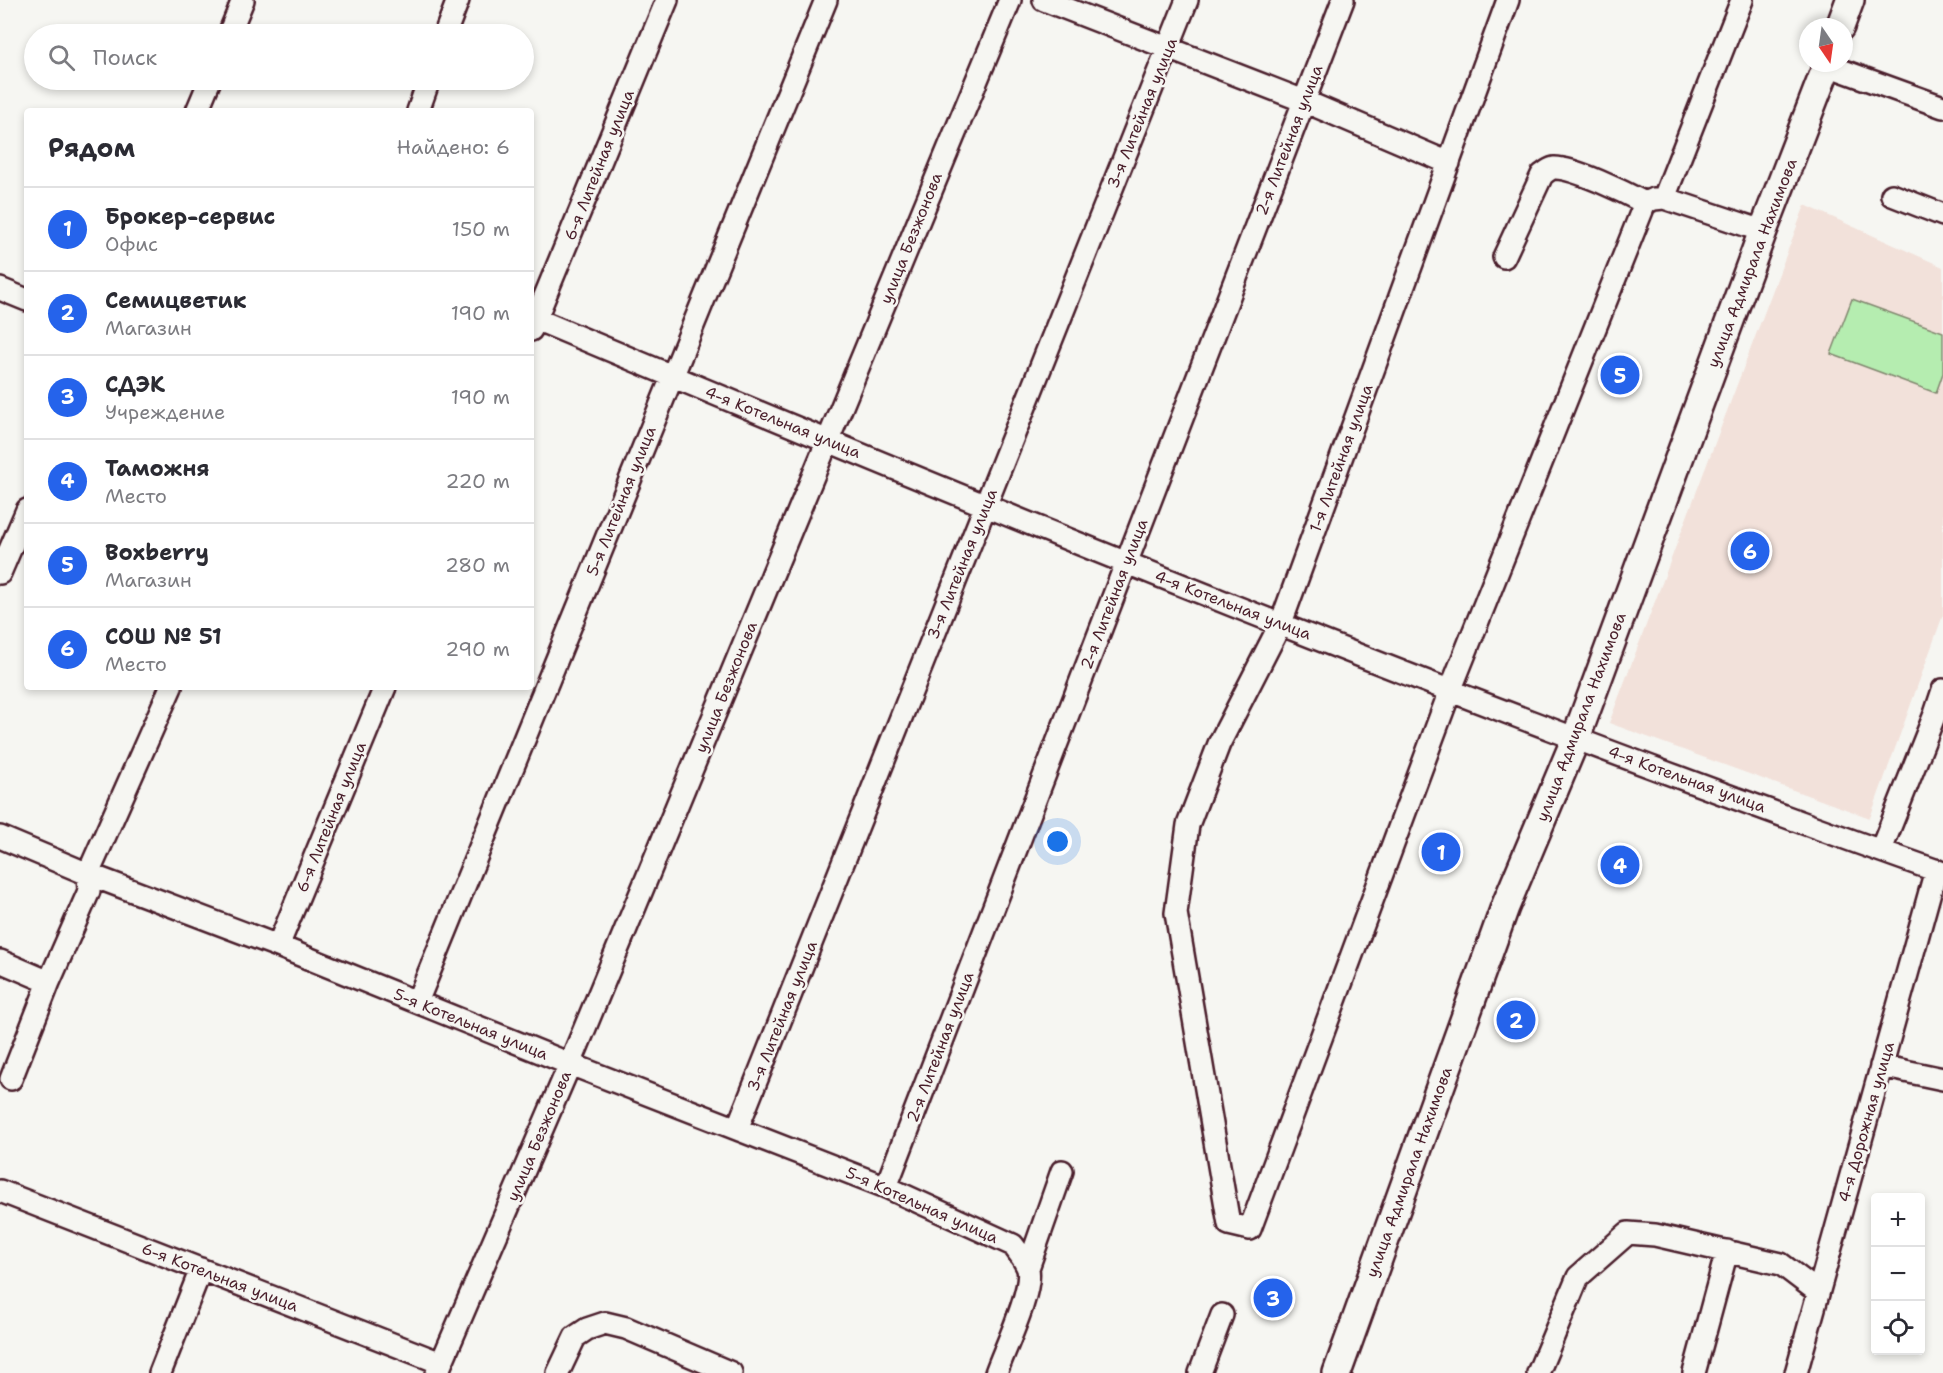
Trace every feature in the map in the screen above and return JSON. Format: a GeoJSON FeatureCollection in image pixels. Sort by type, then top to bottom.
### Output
{"type":"FeatureCollection","features":[{"type":"Feature","properties":{"kind":"main road"},"geometry":{"type":"LineString","coordinates":[[1843,18],[1850,0]]}},
{"type":"Feature","properties":{"kind":"main road","name":"улица Адмирала Нахимова"},"geometry":{"type":"LineString","coordinates":[[1337,1373],[1505,907],[1575,738],[1763,231],[1825,72]]}},
{"type":"Feature","properties":{"kind":"street"},"geometry":{"type":"LineString","coordinates":[[449,24],[458,0]]}},
{"type":"Feature","properties":{"kind":"street","name":"6-я Литейная улица"},"geometry":{"type":"LineString","coordinates":[[534,317],[667,0]]}},
{"type":"Feature","properties":{"kind":"street","name":"5-я Литейная улица"},"geometry":{"type":"LineString","coordinates":[[417,1002],[826,0]]}},
{"type":"Feature","properties":{"kind":"street"},"geometry":{"type":"LineString","coordinates":[[1044,0],[1304,101],[1449,163]]}},
{"type":"Feature","properties":{"kind":"street","name":"3-я Литейная улица"},"geometry":{"type":"LineString","coordinates":[[737,1129],[1187,0]]}},
{"type":"Feature","properties":{"kind":"street","name":"2-я Литейная улица"},"geometry":{"type":"LineString","coordinates":[[886,1187],[1343,0]]}},
{"type":"Feature","properties":{"kind":"street","name":"1-я Литейная улица"},"geometry":{"type":"LineString","coordinates":[[1450,691],[1250,1229],[1229,1224],[1176,913],[1188,825],[1219,744],[1281,623],[1508,0]]}},
{"type":"Feature","properties":{"kind":"street"},"geometry":{"type":"LineString","coordinates":[[1450,691],[1654,200],[1742,0]]}},
{"type":"Feature","properties":{"kind":"street"},"geometry":{"type":"LineString","coordinates":[[232,24],[238,1]]}},
{"type":"Feature","properties":{"kind":"street","name":"улица Безжонова"},"geometry":{"type":"LineString","coordinates":[[439,1368],[570,1064],[828,440],[1005,2]]}},
{"type":"Feature","properties":{"kind":"street"},"geometry":{"type":"LineString","coordinates":[[1849,72],[1943,107]]}},
{"type":"Feature","properties":{"kind":"street"},"geometry":{"type":"LineString","coordinates":[[198,108],[206,90]]}},
{"type":"Feature","properties":{"kind":"street"},"geometry":{"type":"LineString","coordinates":[[418,108],[425,90]]}},
{"type":"Feature","properties":{"kind":"street"},"geometry":{"type":"LineString","coordinates":[[1504,257],[1542,175],[1550,169],[1558,168],[1654,200],[1763,231]]}},
{"type":"Feature","properties":{"kind":"street"},"geometry":{"type":"LineString","coordinates":[[1892,195],[1943,215]]}},
{"type":"Feature","properties":{"kind":"street"},"geometry":{"type":"LineString","coordinates":[[0,290],[24,299]]}},
{"type":"Feature","properties":{"kind":"street","name":"4-я Котельная улица"},"geometry":{"type":"LineString","coordinates":[[534,323],[672,376],[1126,563],[1450,691],[1940,872]]}},
{"type":"Feature","properties":{"kind":"street"},"geometry":{"type":"LineString","coordinates":[[0,573],[24,517]]}},
{"type":"Feature","properties":{"kind":"street"},"geometry":{"type":"LineString","coordinates":[[11,1079],[49,982],[89,891],[88,874],[170,690]]}},
{"type":"Feature","properties":{"kind":"street","name":"6-я Литейная улица"},"geometry":{"type":"LineString","coordinates":[[278,946],[384,690]]}},
{"type":"Feature","properties":{"kind":"street"},"geometry":{"type":"LineString","coordinates":[[1881,850],[1943,690]]}},
{"type":"Feature","properties":{"kind":"street","name":"5-я Котельная улица"},"geometry":{"type":"LineString","coordinates":[[0,837],[88,874],[278,946],[570,1064],[886,1187],[1013,1245],[1028,1268]]}},
{"type":"Feature","properties":{"kind":"street","name":"4-я Дорожная улица"},"geometry":{"type":"LineString","coordinates":[[1796,1373],[1881,1066],[1940,872]]}},
{"type":"Feature","properties":{"kind":"street"},"geometry":{"type":"LineString","coordinates":[[0,961],[49,982]]}},
{"type":"Feature","properties":{"kind":"street"},"geometry":{"type":"LineString","coordinates":[[1881,1066],[1943,1079]]}},
{"type":"Feature","properties":{"kind":"street"},"geometry":{"type":"LineString","coordinates":[[996,1373],[1029,1285],[1028,1268],[1062,1171]]}},
{"type":"Feature","properties":{"kind":"street","name":"6-я Котельная улица"},"geometry":{"type":"LineString","coordinates":[[0,1191],[201,1269],[439,1368]]}},
{"type":"Feature","properties":{"kind":"street"},"geometry":{"type":"LineString","coordinates":[[1538,1373],[1578,1276],[1628,1233],[1655,1235],[1782,1264],[1818,1292]]}},
{"type":"Feature","properties":{"kind":"street"},"geometry":{"type":"LineString","coordinates":[[1694,1373],[1727,1251]]}},
{"type":"Feature","properties":{"kind":"street"},"geometry":{"type":"LineString","coordinates":[[160,1373],[201,1269]]}},
{"type":"Feature","properties":{"kind":"street"},"geometry":{"type":"LineString","coordinates":[[1200,1373],[1222,1315]]}},
{"type":"Feature","properties":{"kind":"street"},"geometry":{"type":"LineString","coordinates":[[558,1373],[575,1337],[587,1329],[605,1323],[626,1328],[731,1373]]}},
{"type":"Feature","properties":{"kind":"shaded area"},"geometry":{"type":"Polygon","coordinates":[[[1805,205],[1943,267],[1943,615],[1870,818],[1609,723],[1805,205]]]}},
{"type":"Feature","properties":{"kind":"green space"},"geometry":{"type":"Polygon","coordinates":[[[1852,299],[1943,332],[1943,373],[1936,393],[1831,354],[1852,299]]]}},
{"type":"Feature","properties":{"kind":"place","name":"Boxberry"},"geometry":{"type":"Point","coordinates":[1620,375]}},
{"type":"Feature","properties":{"kind":"place","name":"СОШ № 51"},"geometry":{"type":"Point","coordinates":[1750,551]}},
{"type":"Feature","properties":{"kind":"place","name":"Брокер-сервис"},"geometry":{"type":"Point","coordinates":[1441,852]}},
{"type":"Feature","properties":{"kind":"place","name":"Таможня"},"geometry":{"type":"Point","coordinates":[1620,865]}},
{"type":"Feature","properties":{"kind":"place","name":"Семицветик"},"geometry":{"type":"Point","coordinates":[1516,1020]}},
{"type":"Feature","properties":{"kind":"place","name":"СДЭК"},"geometry":{"type":"Point","coordinates":[1273,1298]}}]}
